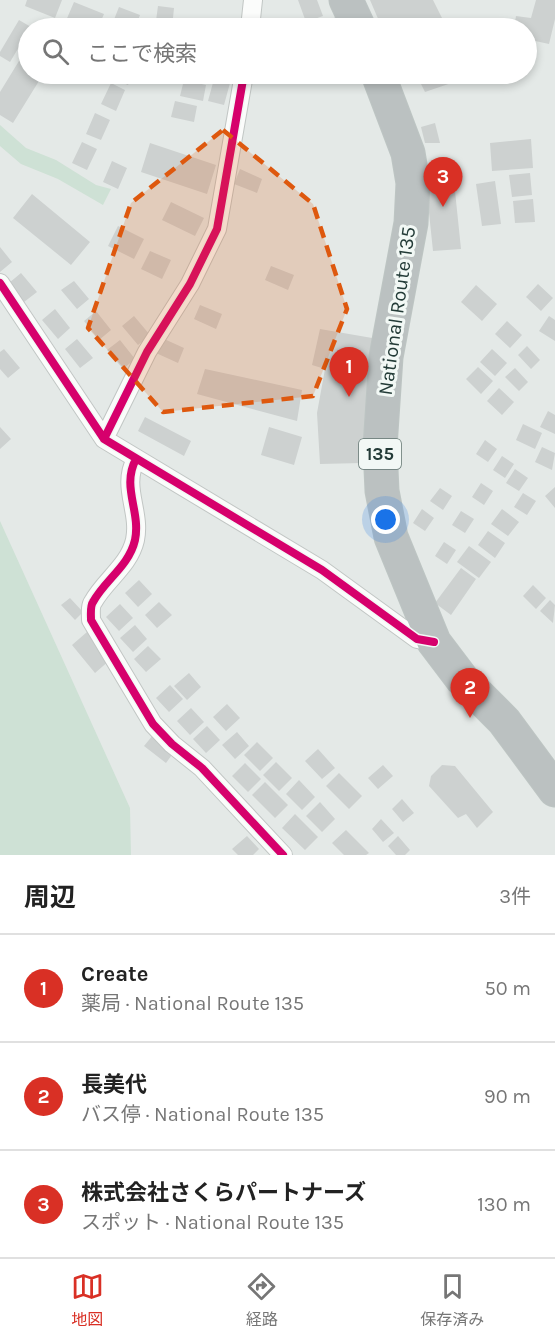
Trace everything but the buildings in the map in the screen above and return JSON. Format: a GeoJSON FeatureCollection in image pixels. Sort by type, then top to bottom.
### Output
{"type":"FeatureCollection","features":[{"type":"Feature","properties":{"kind":"highway"},"geometry":{"type":"LineString","coordinates":[[346,0],[354,18]]}},
{"type":"Feature","properties":{"kind":"highway","name":"National Route 135"},"geometry":{"type":"LineString","coordinates":[[382,84],[408,153],[413,183],[411,223],[386,357],[380,447],[382,491],[391,537],[434,642],[462,679],[504,721],[555,790]]}},
{"type":"Feature","properties":{"kind":"street"},"geometry":{"type":"LineString","coordinates":[[251,18],[253,0]]}},
{"type":"Feature","properties":{"kind":"street"},"geometry":{"type":"LineString","coordinates":[[104,439],[147,352],[190,284],[218,229],[242,84]]}},
{"type":"Feature","properties":{"kind":"street"},"geometry":{"type":"LineString","coordinates":[[0,283],[104,439],[302,558],[417,639],[434,642]]}},
{"type":"Feature","properties":{"kind":"street"},"geometry":{"type":"LineString","coordinates":[[136,459],[129,472],[137,525],[135,542],[125,562],[92,603],[91,620],[153,724],[172,744],[202,768],[283,855]]}},
{"type":"Feature","properties":{"kind":"highlighted area"},"geometry":{"type":"Polygon","coordinates":[[[223,130],[313,204],[347,309],[313,396],[163,412],[88,328],[131,203],[223,130]]]}},
{"type":"Feature","properties":{"kind":"green space"},"geometry":{"type":"Polygon","coordinates":[[[0,125],[26,148],[56,160],[96,185],[111,189],[103,205],[58,179],[21,164],[0,146],[0,125]]]}},
{"type":"Feature","properties":{"kind":"green space"},"geometry":{"type":"Polygon","coordinates":[[[0,521],[130,808],[131,855],[0,855],[0,521]]]}},
{"type":"Feature","properties":{"kind":"cycle path"},"geometry":{"type":"LineString","coordinates":[[104,439],[147,352],[190,284],[217,229],[242,84]]}},
{"type":"Feature","properties":{"kind":"cycle path"},"geometry":{"type":"LineString","coordinates":[[0,283],[104,439],[322,570],[417,639],[434,642]]}},
{"type":"Feature","properties":{"kind":"cycle path"},"geometry":{"type":"LineString","coordinates":[[136,459],[130,479],[136,519],[135,540],[128,558],[92,604],[91,620],[153,724],[172,744],[202,768],[283,855]]}},
{"type":"Feature","properties":{"kind":"place","name":"株式会社さくらパートナーズ"},"geometry":{"type":"Point","coordinates":[443,207]}},
{"type":"Feature","properties":{"kind":"place","name":"Create"},"geometry":{"type":"Point","coordinates":[349,397]}},
{"type":"Feature","properties":{"kind":"place","name":"長美代"},"geometry":{"type":"Point","coordinates":[470,718]}}]}
